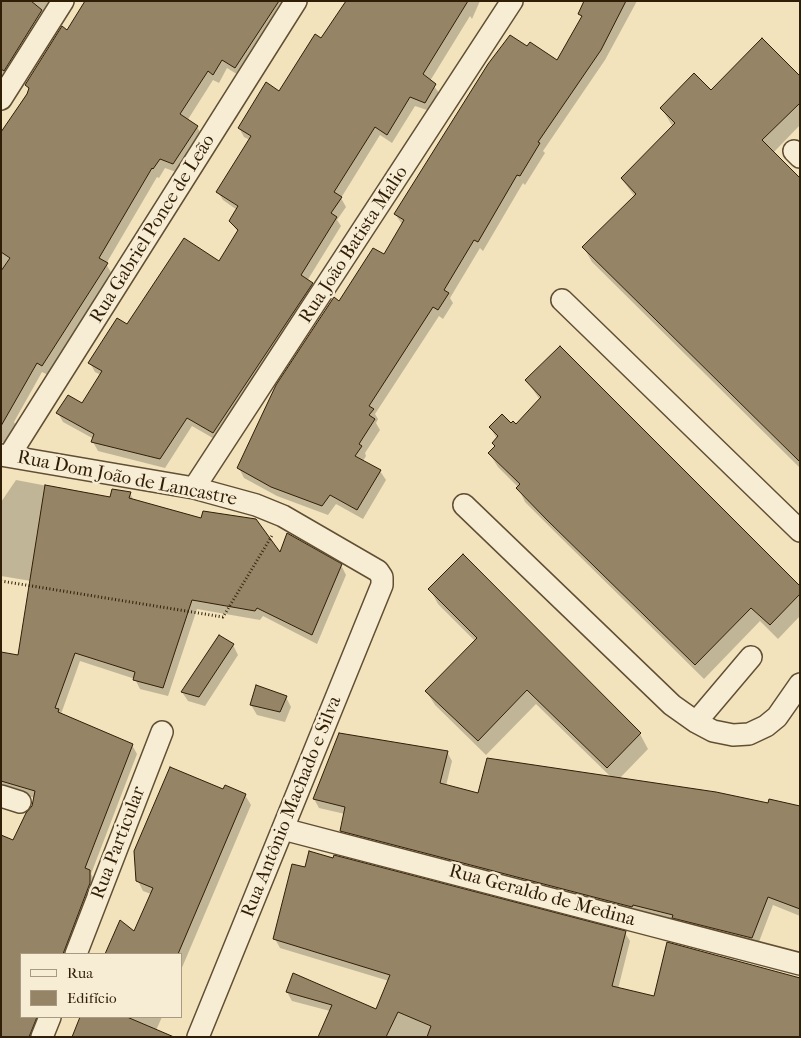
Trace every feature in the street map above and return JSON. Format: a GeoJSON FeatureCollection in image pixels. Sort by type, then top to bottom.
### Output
{"type":"FeatureCollection","features":[{"type":"Feature","properties":{"kind":"street"},"geometry":{"type":"LineString","coordinates":[[1,99],[63,1]]}},
{"type":"Feature","properties":{"kind":"street","name":"Rua Gabriel Ponce de Leão"},"geometry":{"type":"LineString","coordinates":[[5,456],[296,1]]}},
{"type":"Feature","properties":{"kind":"street","name":"Rua João Batista Malio"},"geometry":{"type":"LineString","coordinates":[[194,488],[512,1]]}},
{"type":"Feature","properties":{"kind":"street"},"geometry":{"type":"LineString","coordinates":[[562,300],[800,531]]}},
{"type":"Feature","properties":{"kind":"street","name":"Rua Dom João de Lancastre"},"geometry":{"type":"LineString","coordinates":[[5,456],[194,488],[256,505],[283,516],[378,571],[382,577]]}},
{"type":"Feature","properties":{"kind":"street"},"geometry":{"type":"LineString","coordinates":[[464,505],[672,704],[696,722],[713,731],[733,735],[749,734],[766,726],[777,717],[800,684]]}},
{"type":"Feature","properties":{"kind":"street","name":"Rua Antônio Machado e Silva"},"geometry":{"type":"LineString","coordinates":[[198,1037],[382,585],[382,577]]}},
{"type":"Feature","properties":{"kind":"street"},"geometry":{"type":"LineString","coordinates":[[696,722],[751,657]]}},
{"type":"Feature","properties":{"kind":"street","name":"Rua Particular"},"geometry":{"type":"LineString","coordinates":[[76,953],[162,732]]}},
{"type":"Feature","properties":{"kind":"street","name":"Rua Geraldo de Medina"},"geometry":{"type":"LineString","coordinates":[[283,829],[800,964]]}},
{"type":"Feature","properties":{"kind":"street"},"geometry":{"type":"LineString","coordinates":[[42,1037],[50,1018]]}},
{"type":"Feature","properties":{"kind":"path"},"geometry":{"type":"LineString","coordinates":[[1,581],[223,617],[283,516]]}},
{"type":"Feature","properties":{"kind":"building"},"geometry":{"type":"Polygon","coordinates":[[[1,1],[31,1],[42,10],[4,71],[1,69],[1,1]]]}},
{"type":"Feature","properties":{"kind":"building"},"geometry":{"type":"Polygon","coordinates":[[[85,1],[279,1],[235,68],[222,60],[213,75],[208,71],[180,114],[198,126],[173,164],[160,159],[152,168],[99,258],[108,263],[42,366],[37,363],[1,426],[1,271],[10,258],[1,252],[1,132],[27,94],[29,88],[25,85],[62,26],[67,30],[85,1]]]}},
{"type":"Feature","properties":{"kind":"building"},"geometry":{"type":"Polygon","coordinates":[[[346,1],[468,1],[423,74],[436,84],[425,103],[410,97],[387,135],[375,127],[334,192],[342,197],[331,213],[337,217],[301,275],[313,283],[213,433],[187,418],[160,459],[91,442],[94,434],[56,413],[68,395],[82,403],[102,371],[88,363],[117,318],[127,324],[184,238],[219,261],[238,230],[229,221],[238,206],[216,192],[251,136],[238,128],[266,82],[279,91],[315,34],[321,38],[346,1]]]}},
{"type":"Feature","properties":{"kind":"building"},"geometry":{"type":"Polygon","coordinates":[[[584,1],[626,1],[601,50],[538,142],[540,143],[520,176],[517,175],[478,242],[474,240],[444,290],[449,293],[438,310],[433,307],[369,406],[374,409],[369,415],[375,419],[359,444],[362,446],[355,456],[381,470],[357,510],[330,495],[322,506],[271,487],[237,468],[276,385],[334,297],[339,301],[373,248],[384,254],[404,220],[394,214],[488,64],[510,35],[527,46],[530,42],[557,60],[582,16],[578,14],[584,1]]]}},
{"type":"Feature","properties":{"kind":"building"},"geometry":{"type":"Polygon","coordinates":[[[762,38],[800,76],[800,103],[762,140],[800,178],[800,462],[582,247],[636,194],[621,178],[675,123],[660,108],[694,73],[711,90],[762,38]]]}},
{"type":"Feature","properties":{"kind":"building"},"geometry":{"type":"Polygon","coordinates":[[[560,346],[800,586],[800,594],[770,625],[751,608],[695,665],[547,520],[516,488],[520,484],[488,453],[495,446],[492,443],[498,436],[489,427],[502,414],[511,423],[513,421],[516,424],[541,397],[525,380],[560,346]]]}},
{"type":"Feature","properties":{"kind":"building"},"geometry":{"type":"Polygon","coordinates":[[[45,485],[110,497],[112,489],[131,492],[129,498],[201,518],[203,511],[256,519],[280,552],[287,533],[342,564],[312,635],[257,608],[255,611],[192,600],[163,688],[133,680],[135,672],[75,653],[55,708],[59,709],[58,712],[133,744],[85,868],[90,870],[90,883],[63,953],[20,953],[20,1018],[37,1018],[29,1037],[1,1037],[1,835],[13,840],[26,813],[32,806],[35,791],[1,781],[1,652],[18,655],[45,485]]]}},
{"type":"Feature","properties":{"kind":"building"},"geometry":{"type":"Polygon","coordinates":[[[463,554],[641,733],[607,768],[527,690],[478,741],[425,691],[477,638],[428,589],[463,554]]]}},
{"type":"Feature","properties":{"kind":"building"},"geometry":{"type":"Polygon","coordinates":[[[219,635],[234,644],[199,697],[181,692],[219,635]]]}},
{"type":"Feature","properties":{"kind":"building"},"geometry":{"type":"Polygon","coordinates":[[[256,685],[287,696],[280,712],[250,705],[256,685]]]}},
{"type":"Feature","properties":{"kind":"building"},"geometry":{"type":"Polygon","coordinates":[[[339,733],[448,751],[440,783],[478,793],[487,758],[716,792],[768,803],[769,799],[800,806],[800,909],[768,897],[752,938],[672,918],[673,915],[633,905],[632,907],[340,831],[345,807],[313,799],[339,733]]]}},
{"type":"Feature","properties":{"kind":"building"},"geometry":{"type":"Polygon","coordinates":[[[170,767],[223,789],[225,785],[246,794],[178,953],[105,953],[120,920],[134,931],[153,888],[136,881],[134,851],[170,767]]]}},
{"type":"Feature","properties":{"kind":"building"},"geometry":{"type":"Polygon","coordinates":[[[309,851],[333,858],[334,855],[626,931],[612,986],[654,996],[667,942],[800,978],[800,1037],[427,1037],[431,1026],[398,1012],[386,1037],[318,1037],[332,1005],[286,992],[293,973],[376,1009],[390,975],[273,939],[292,864],[305,867],[309,851]]]}},
{"type":"Feature","properties":{"kind":"building"},"geometry":{"type":"Polygon","coordinates":[[[80,1018],[129,1018],[174,1037],[72,1037],[80,1018]]]}}]}
